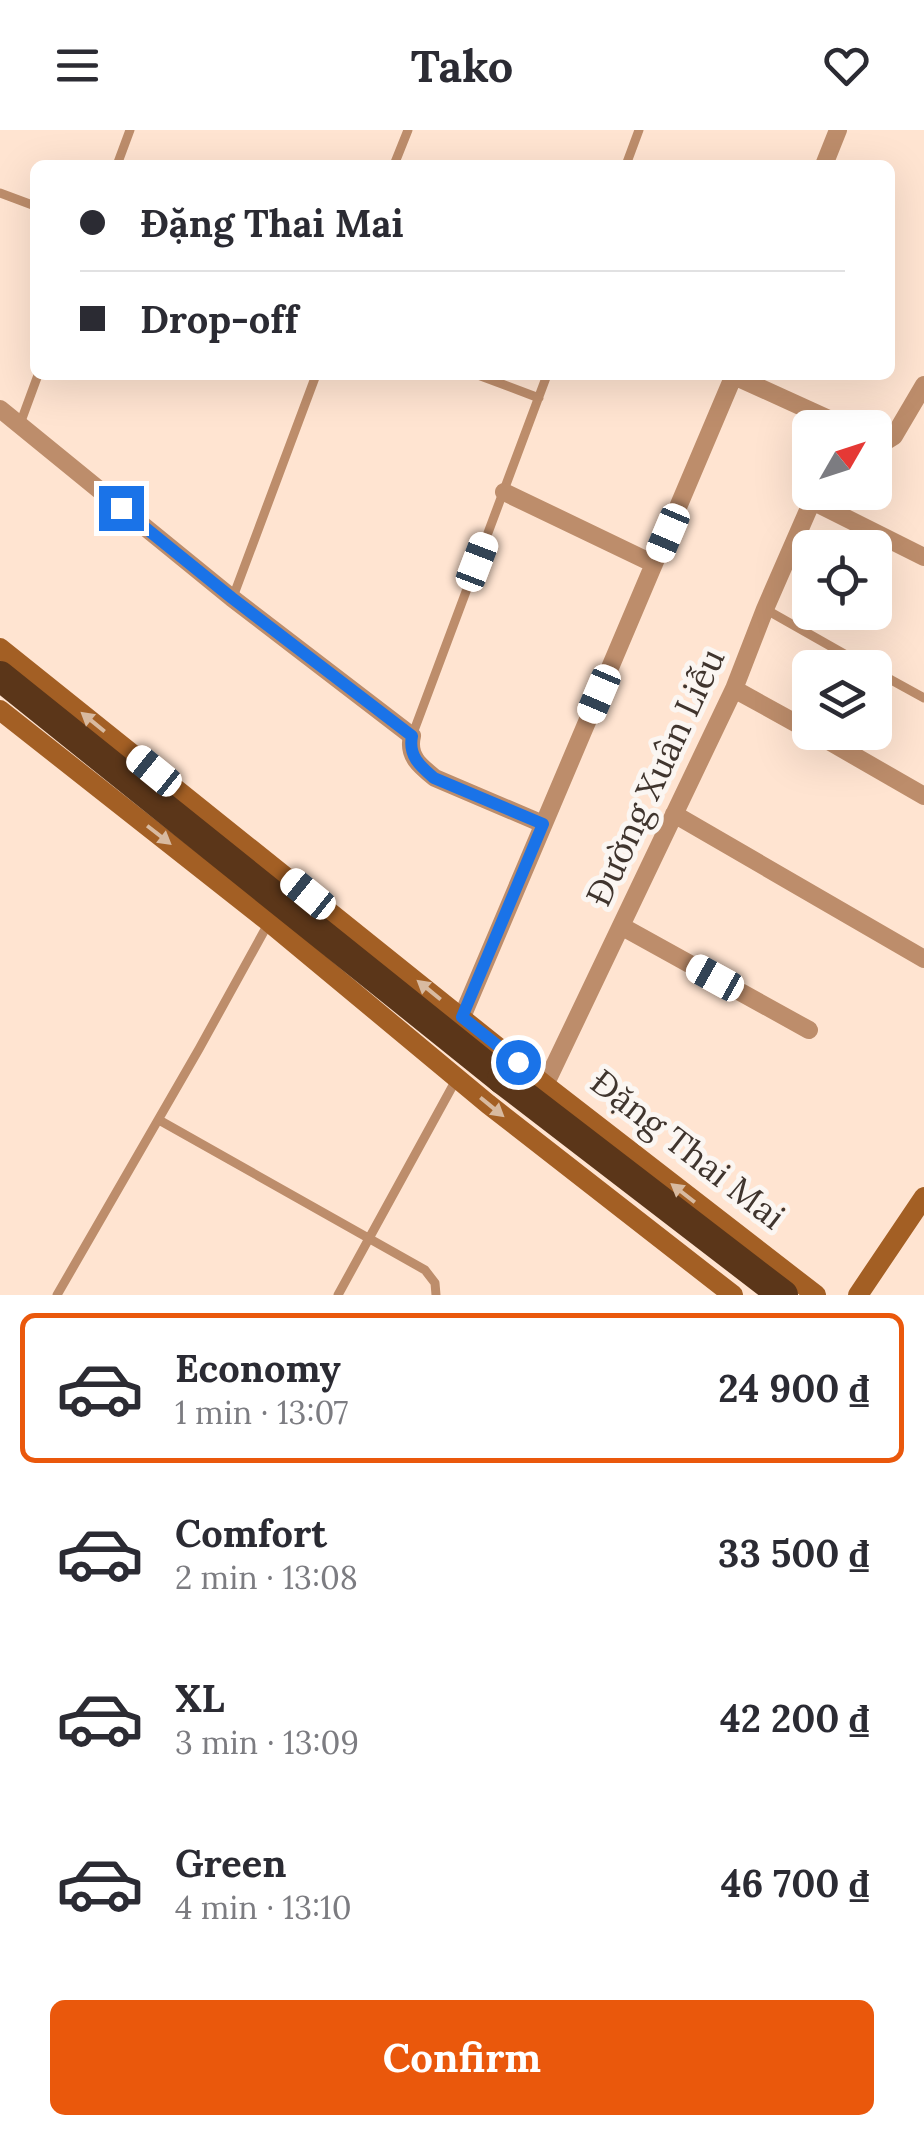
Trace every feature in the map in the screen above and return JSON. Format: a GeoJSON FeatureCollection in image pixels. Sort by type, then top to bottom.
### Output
{"type":"FeatureCollection","features":[{"type":"Feature","properties":{"kind":"highway"},"geometry":{"type":"LineString","coordinates":[[0,676],[502,1079],[783,1295]]}},
{"type":"Feature","properties":{"kind":"street"},"geometry":{"type":"LineString","coordinates":[[826,160],[838,130]]}},
{"type":"Feature","properties":{"kind":"street"},"geometry":{"type":"LineString","coordinates":[[462,1017],[732,380]]}},
{"type":"Feature","properties":{"kind":"street"},"geometry":{"type":"LineString","coordinates":[[743,380],[808,410]]}},
{"type":"Feature","properties":{"kind":"street"},"geometry":{"type":"LineString","coordinates":[[892,437],[924,386]]}},
{"type":"Feature","properties":{"kind":"street"},"geometry":{"type":"LineString","coordinates":[[0,408],[232,598],[412,736],[412,753],[434,778],[543,824]]}},
{"type":"Feature","properties":{"kind":"street"},"geometry":{"type":"LineString","coordinates":[[504,492],[654,564]]}},
{"type":"Feature","properties":{"kind":"street","name":"Đường Xuân Liễu"},"geometry":{"type":"LineString","coordinates":[[545,1085],[734,689],[808,510]]}},
{"type":"Feature","properties":{"kind":"street"},"geometry":{"type":"LineString","coordinates":[[838,510],[924,557]]}},
{"type":"Feature","properties":{"kind":"street","name":"Đặng Thai Mai"},"geometry":{"type":"LineString","coordinates":[[0,648],[545,1085],[816,1295]]}},
{"type":"Feature","properties":{"kind":"street"},"geometry":{"type":"LineString","coordinates":[[734,689],[792,721]]}},
{"type":"Feature","properties":{"kind":"street"},"geometry":{"type":"LineString","coordinates":[[0,710],[733,1295]]}},
{"type":"Feature","properties":{"kind":"street"},"geometry":{"type":"LineString","coordinates":[[844,750],[924,796]]}},
{"type":"Feature","properties":{"kind":"street"},"geometry":{"type":"LineString","coordinates":[[674,814],[921,950]]}},
{"type":"Feature","properties":{"kind":"street"},"geometry":{"type":"LineString","coordinates":[[621,926],[809,1030]]}},
{"type":"Feature","properties":{"kind":"street"},"geometry":{"type":"LineString","coordinates":[[858,1295],[924,1198]]}},
{"type":"Feature","properties":{"kind":"street"},"geometry":{"type":"LineString","coordinates":[[699,1268],[729,1228]]}},
{"type":"Feature","properties":{"kind":"lane"},"geometry":{"type":"LineString","coordinates":[[119,160],[130,130]]}},
{"type":"Feature","properties":{"kind":"lane"},"geometry":{"type":"LineString","coordinates":[[396,160],[408,130]]}},
{"type":"Feature","properties":{"kind":"lane"},"geometry":{"type":"LineString","coordinates":[[628,160],[639,130]]}},
{"type":"Feature","properties":{"kind":"lane"},"geometry":{"type":"LineString","coordinates":[[0,193],[30,204]]}},
{"type":"Feature","properties":{"kind":"lane"},"geometry":{"type":"LineString","coordinates":[[20,424],[36,380]]}},
{"type":"Feature","properties":{"kind":"lane"},"geometry":{"type":"LineString","coordinates":[[232,598],[314,380]]}},
{"type":"Feature","properties":{"kind":"lane"},"geometry":{"type":"LineString","coordinates":[[491,380],[539,398]]}},
{"type":"Feature","properties":{"kind":"lane"},"geometry":{"type":"LineString","coordinates":[[412,736],[545,380]]}},
{"type":"Feature","properties":{"kind":"lane"},"geometry":{"type":"LineString","coordinates":[[765,609],[838,650]]}},
{"type":"Feature","properties":{"kind":"lane"},"geometry":{"type":"LineString","coordinates":[[892,680],[924,698]]}},
{"type":"Feature","properties":{"kind":"lane"},"geometry":{"type":"LineString","coordinates":[[57,1295],[269,922]]}},
{"type":"Feature","properties":{"kind":"lane"},"geometry":{"type":"LineString","coordinates":[[338,1295],[457,1078]]}},
{"type":"Feature","properties":{"kind":"lane"},"geometry":{"type":"LineString","coordinates":[[159,1120],[425,1270],[434,1283],[436,1295]]}},
{"type":"Feature","properties":{"kind":"route"},"geometry":{"type":"LineString","coordinates":[[121,508],[412,736],[412,753],[434,778],[543,824],[462,1017],[518,1062]]}}]}
